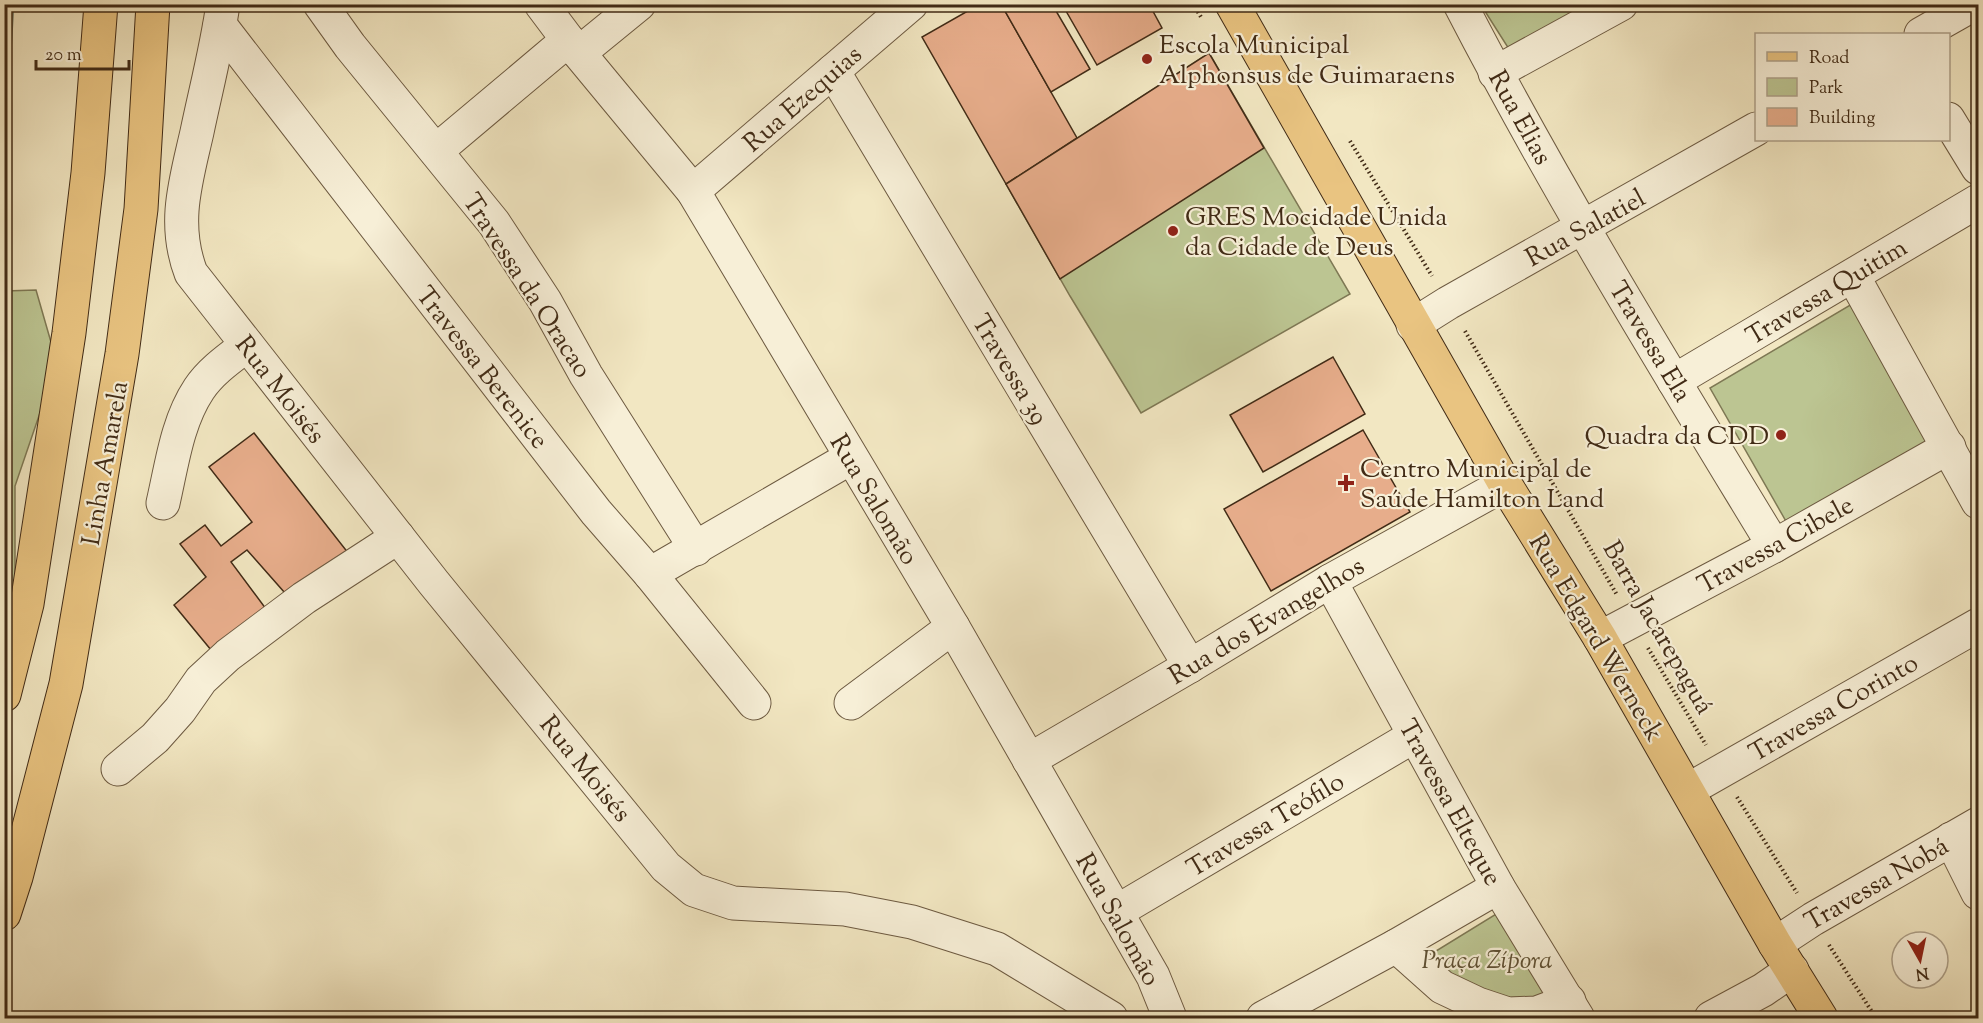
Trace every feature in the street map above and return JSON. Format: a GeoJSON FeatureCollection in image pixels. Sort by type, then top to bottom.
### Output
{"type":"FeatureCollection","features":[{"type":"Feature","properties":{"kind":"main road","name":"Linha Amarela"},"geometry":{"type":"LineString","coordinates":[[4,914],[16,877],[66,684],[122,354],[141,209],[153,4]]}},
{"type":"Feature","properties":{"kind":"main road","name":"Rua Edgard Werneck"},"geometry":{"type":"LineString","coordinates":[[1236,6],[1413,325],[1505,484],[1600,638],[1821,1018]]}},
{"type":"Feature","properties":{"kind":"main road","name":"Linha Amarela"},"geometry":{"type":"LineString","coordinates":[[4,695],[27,604],[69,333],[88,173],[100,11]]}},
{"type":"Feature","properties":{"kind":"street","name":"Travessa da Oracao"},"geometry":{"type":"LineString","coordinates":[[320,4],[350,45],[494,224],[545,301],[586,375],[696,549]]}},
{"type":"Feature","properties":{"kind":"street","name":"Rua Salomão"},"geometry":{"type":"LineString","coordinates":[[541,4],[693,191],[1029,760],[1153,976],[1170,1018]]}},
{"type":"Feature","properties":{"kind":"street"},"geometry":{"type":"LineString","coordinates":[[436,150],[574,46],[639,4]]}},
{"type":"Feature","properties":{"kind":"street","name":"Rua Ezequias"},"geometry":{"type":"LineString","coordinates":[[693,191],[911,4]]}},
{"type":"Feature","properties":{"kind":"street","name":"Rua Elias"},"geometry":{"type":"LineString","coordinates":[[1460,4],[1495,73],[1584,228]]}},
{"type":"Feature","properties":{"kind":"street"},"geometry":{"type":"LineString","coordinates":[[1495,73],[1621,4]]}},
{"type":"Feature","properties":{"kind":"street"},"geometry":{"type":"LineString","coordinates":[[1923,33],[1974,4]]}},
{"type":"Feature","properties":{"kind":"street","name":"Rua Moisés"},"geometry":{"type":"LineString","coordinates":[[222,15],[182,193],[182,229],[185,256],[190,273],[398,537],[666,867],[694,890],[733,903],[845,909],[912,922],[997,949],[1111,1018]]}},
{"type":"Feature","properties":{"kind":"street","name":"Travessa Berenice"},"geometry":{"type":"LineString","coordinates":[[222,15],[596,512],[650,574],[754,703]]}},
{"type":"Feature","properties":{"kind":"street","name":"Travessa 39"},"geometry":{"type":"LineString","coordinates":[[833,71],[1190,666]]}},
{"type":"Feature","properties":{"kind":"street"},"geometry":{"type":"LineString","coordinates":[[1950,121],[1978,168]]}},
{"type":"Feature","properties":{"kind":"street","name":"Rua Salatiel"},"geometry":{"type":"LineString","coordinates":[[1413,325],[1755,130]]}},
{"type":"Feature","properties":{"kind":"street","name":"Travessa Quitim"},"geometry":{"type":"LineString","coordinates":[[1674,381],[1978,201]]}},
{"type":"Feature","properties":{"kind":"street","name":"Travessa Ela"},"geometry":{"type":"LineString","coordinates":[[1584,228],[1774,546]]}},
{"type":"Feature","properties":{"kind":"street"},"geometry":{"type":"LineString","coordinates":[[1853,276],[1978,502]]}},
{"type":"Feature","properties":{"kind":"street"},"geometry":{"type":"LineString","coordinates":[[163,503],[182,421],[200,388],[225,362],[247,345]]}},
{"type":"Feature","properties":{"kind":"street","name":"Travessa Cibele"},"geometry":{"type":"LineString","coordinates":[[1600,638],[1774,546],[1949,447]]}},
{"type":"Feature","properties":{"kind":"street"},"geometry":{"type":"LineString","coordinates":[[650,574],[850,458]]}},
{"type":"Feature","properties":{"kind":"street","name":"Rua dos Evangelhos"},"geometry":{"type":"LineString","coordinates":[[1029,760],[1330,581],[1505,484]]}},
{"type":"Feature","properties":{"kind":"street"},"geometry":{"type":"LineString","coordinates":[[118,769],[155,738],[180,710],[201,680],[228,655],[304,598],[398,537]]}},
{"type":"Feature","properties":{"kind":"street","name":"Travessa Elteque"},"geometry":{"type":"LineString","coordinates":[[1330,581],[1498,887],[1574,1010]]}},
{"type":"Feature","properties":{"kind":"street","name":"Travessa Corinto"},"geometry":{"type":"LineString","coordinates":[[1688,790],[1978,625]]}},
{"type":"Feature","properties":{"kind":"street"},"geometry":{"type":"LineString","coordinates":[[851,703],[952,627]]}},
{"type":"Feature","properties":{"kind":"street","name":"Travessa Teófilo"},"geometry":{"type":"LineString","coordinates":[[1116,912],[1414,736]]}},
{"type":"Feature","properties":{"kind":"street"},"geometry":{"type":"LineString","coordinates":[[1965,832],[1978,893]]}},
{"type":"Feature","properties":{"kind":"street","name":"Travessa Nobá"},"geometry":{"type":"LineString","coordinates":[[1711,1018],[1763,990],[1784,957],[1813,919],[1965,832]]}},
{"type":"Feature","properties":{"kind":"street"},"geometry":{"type":"LineString","coordinates":[[1263,1018],[1396,946],[1498,887]]}},
{"type":"Feature","properties":{"kind":"street"},"geometry":{"type":"LineString","coordinates":[[1396,946],[1442,987],[1478,1004],[1508,1014],[1574,1010]]}},
{"type":"Feature","properties":{"kind":"path","name":"Barra Jacarepaguá"},"geometry":{"type":"LineString","coordinates":[[1346,134],[1448,303],[1721,771],[1876,1018]]}},
{"type":"Feature","properties":{"kind":"green space"},"geometry":{"type":"Polygon","coordinates":[[[1481,5],[1601,5],[1514,57],[1481,5]]]}},
{"type":"Feature","properties":{"kind":"green space","name":"GRES Mocidade Unida da Cidade de Deus"},"geometry":{"type":"Polygon","coordinates":[[[1209,53],[1350,294],[1141,413],[1006,184],[1209,53]]]}},
{"type":"Feature","properties":{"kind":"green space"},"geometry":{"type":"Polygon","coordinates":[[[36,290],[57,363],[15,486],[15,585],[5,606],[5,291],[36,290]]]}},
{"type":"Feature","properties":{"kind":"green space"},"geometry":{"type":"Polygon","coordinates":[[[1857,301],[1934,446],[1787,523],[1710,388],[1857,301]]]}},
{"type":"Feature","properties":{"kind":"green space","name":"Praça Zípora"},"geometry":{"type":"Polygon","coordinates":[[[1501,911],[1549,996],[1492,1000],[1423,959],[1501,911]]]}},
{"type":"Feature","properties":{"kind":"building"},"geometry":{"type":"Polygon","coordinates":[[[980,4],[1001,4],[1077,138],[1006,184],[922,37],[980,4]]]}},
{"type":"Feature","properties":{"kind":"building"},"geometry":{"type":"Polygon","coordinates":[[[1001,4],[1052,4],[1090,69],[1051,92],[1001,4]]]}},
{"type":"Feature","properties":{"kind":"building"},"geometry":{"type":"Polygon","coordinates":[[[1062,4],[1149,4],[1162,28],[1097,65],[1062,4]]]}},
{"type":"Feature","properties":{"kind":"building"},"geometry":{"type":"Polygon","coordinates":[[[1209,53],[1264,148],[1060,279],[1006,184],[1209,53]]]}},
{"type":"Feature","properties":{"kind":"building"},"geometry":{"type":"Polygon","coordinates":[[[1333,357],[1365,414],[1263,472],[1230,415],[1333,357]]]}},
{"type":"Feature","properties":{"kind":"building"},"geometry":{"type":"Polygon","coordinates":[[[1363,430],[1410,512],[1271,591],[1224,509],[1363,430]]]}},
{"type":"Feature","properties":{"kind":"building"},"geometry":{"type":"Polygon","coordinates":[[[254,433],[349,554],[285,593],[247,550],[231,562],[272,617],[216,656],[174,605],[206,577],[180,544],[205,525],[221,546],[252,522],[209,467],[254,433]]]}},
{"type":"Feature","properties":{"kind":"waterway"},"geometry":{"type":"LineString","coordinates":[[4,102],[10,4]]}},
{"type":"Feature","properties":{"kind":"place","name":"Escola Municipal Alphonsus de Guimaraens"},"geometry":{"type":"Point","coordinates":[1147,59]}},
{"type":"Feature","properties":{"kind":"place","name":"GRES Mocidade Unida da Cidade de Deus"},"geometry":{"type":"Point","coordinates":[1173,231]}},
{"type":"Feature","properties":{"kind":"place","name":"Quadra da CDD"},"geometry":{"type":"Point","coordinates":[1781,435]}},
{"type":"Feature","properties":{"kind":"place","name":"Centro Municipal de Saúde Hamilton Land"},"geometry":{"type":"Point","coordinates":[1346,483]}}]}
